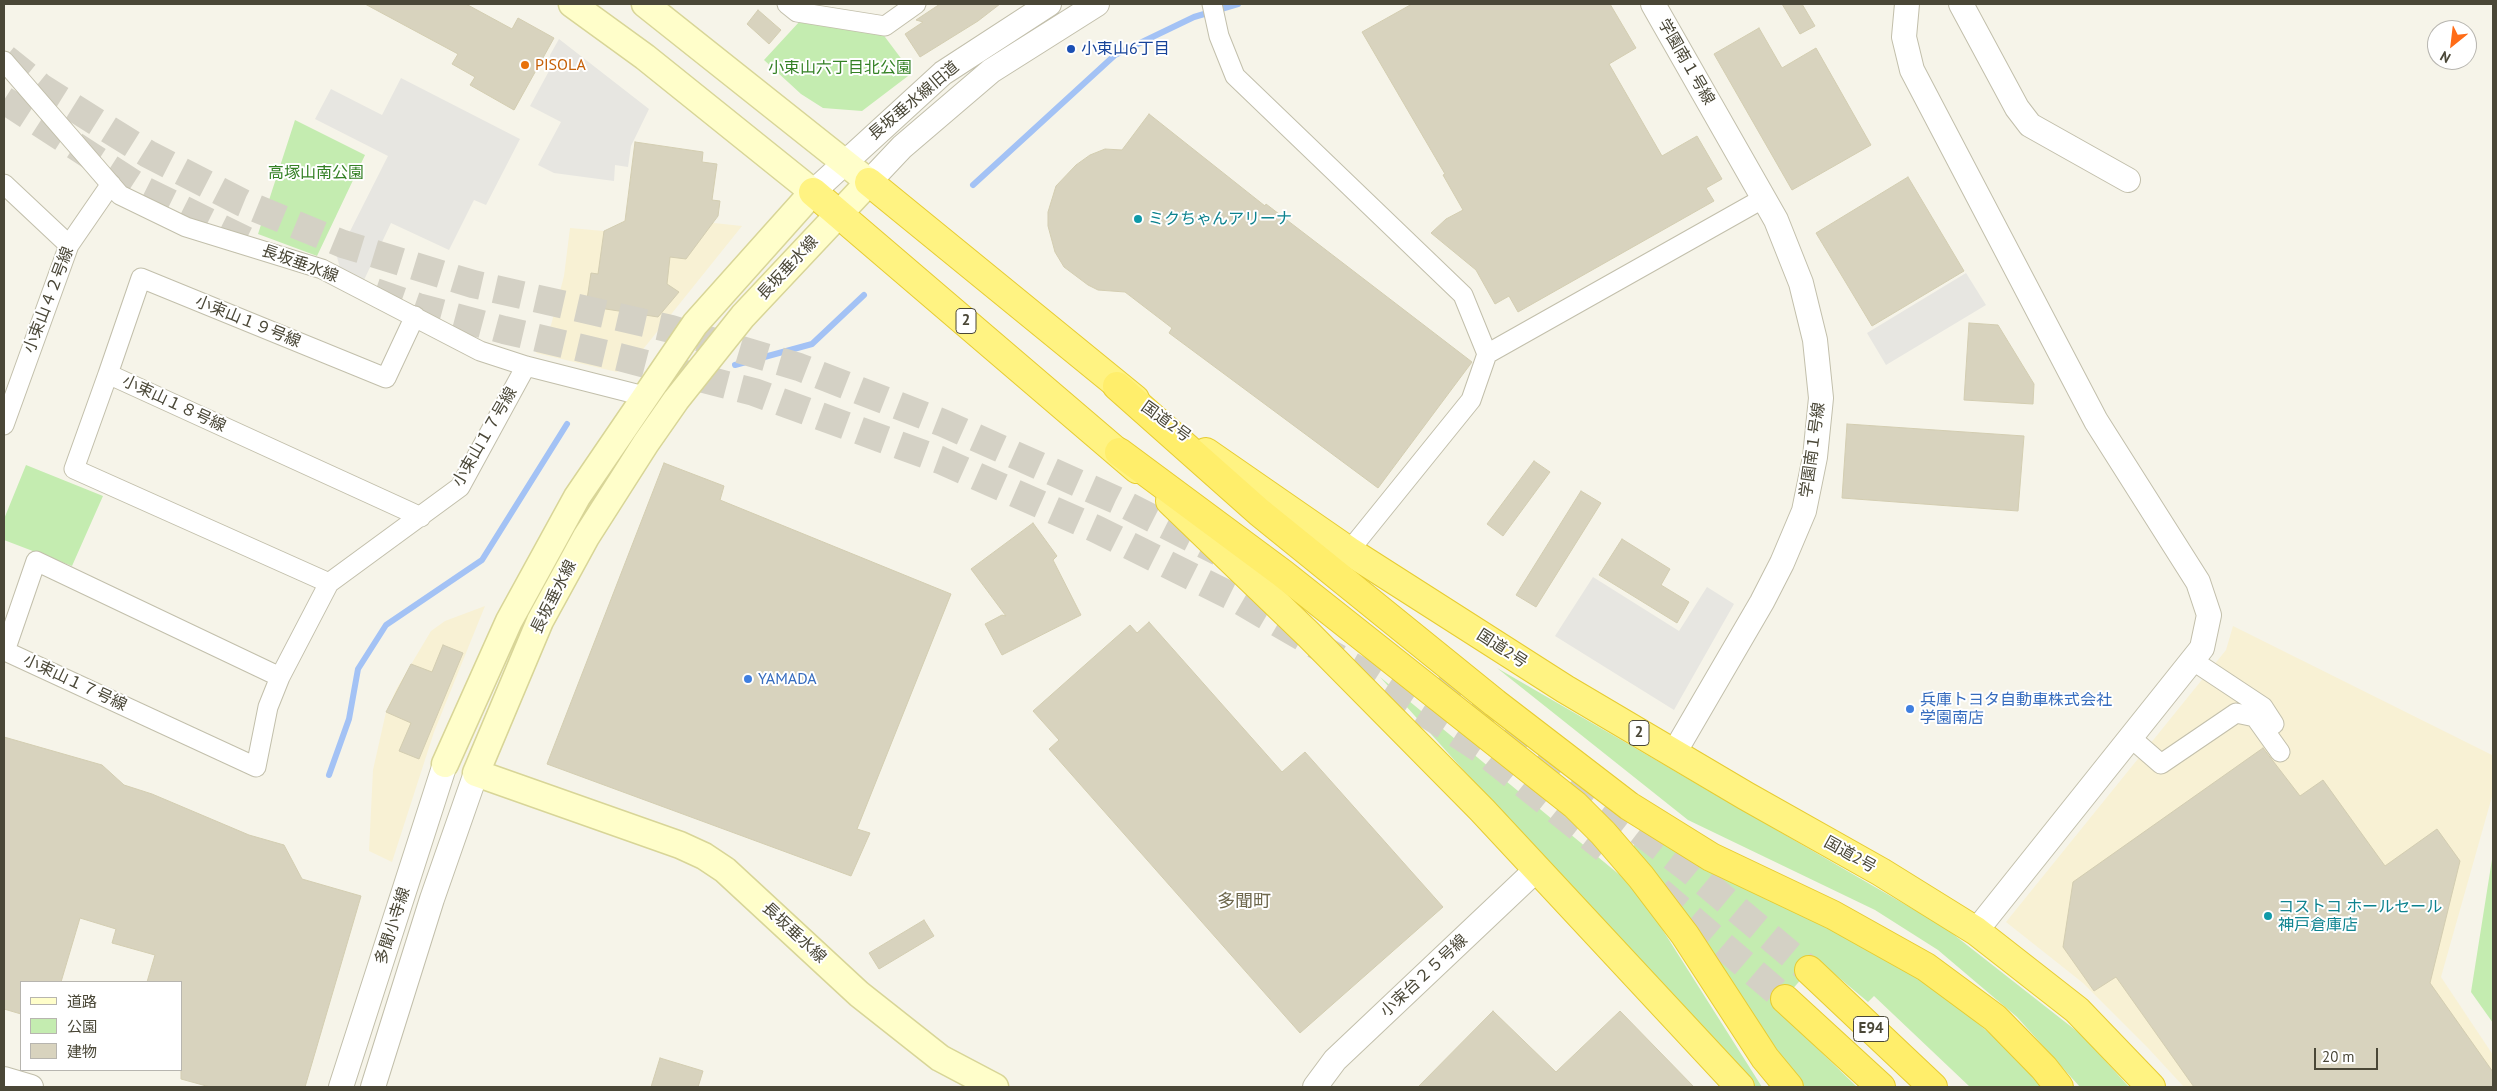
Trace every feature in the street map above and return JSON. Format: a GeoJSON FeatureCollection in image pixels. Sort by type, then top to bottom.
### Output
{"type":"FeatureCollection","features":[{"type":"Feature","properties":{"kind":"highway","name":"国道2号"},"geometry":{"type":"LineString","coordinates":[[869,182],[1117,386],[1230,469],[1349,551],[1565,689],[1882,872],[1976,931],[2077,1010],[2151,1087]]}},
{"type":"Feature","properties":{"kind":"highway","name":"2"},"geometry":{"type":"LineString","coordinates":[[813,192],[839,212],[1119,452],[1309,636],[1538,869],[1740,1087]]}},
{"type":"Feature","properties":{"kind":"highway"},"geometry":{"type":"LineString","coordinates":[[1117,386],[1260,512],[1495,702],[1629,806],[1711,857],[1833,915],[1926,967],[1996,1018],[2044,1068],[2059,1087]]}},
{"type":"Feature","properties":{"kind":"highway"},"geometry":{"type":"LineString","coordinates":[[1119,452],[1282,573],[1575,805],[1603,833],[1685,935],[1765,1058],[1789,1087]]}},
{"type":"Feature","properties":{"kind":"highway","name":"E94"},"geometry":{"type":"LineString","coordinates":[[1810,970],[1934,1087]]}},
{"type":"Feature","properties":{"kind":"highway","name":"E94"},"geometry":{"type":"LineString","coordinates":[[1785,999],[1881,1087]]}},
{"type":"Feature","properties":{"kind":"main road"},"geometry":{"type":"LineString","coordinates":[[572,4],[644,57],[813,192]]}},
{"type":"Feature","properties":{"kind":"main road"},"geometry":{"type":"LineString","coordinates":[[645,4],[869,182]]}},
{"type":"Feature","properties":{"kind":"main road","name":"長坂垂水線"},"geometry":{"type":"LineString","coordinates":[[869,182],[744,316],[676,400],[646,443],[586,537],[540,621],[476,773],[680,845],[704,856],[726,870],[860,994],[940,1058],[995,1087]]}},
{"type":"Feature","properties":{"kind":"main road","name":"長坂垂水線"},"geometry":{"type":"LineString","coordinates":[[446,764],[509,621],[577,497],[644,396],[695,324],[813,192]]}},
{"type":"Feature","properties":{"kind":"street"},"geometry":{"type":"LineString","coordinates":[[787,4],[797,12],[885,26],[916,4]]}},
{"type":"Feature","properties":{"kind":"street","name":"長坂垂水線旧道"},"geometry":{"type":"LineString","coordinates":[[813,192],[843,162],[943,73],[1049,4]]}},
{"type":"Feature","properties":{"kind":"street","name":"長坂垂水線旧道"},"geometry":{"type":"LineString","coordinates":[[869,182],[902,146],[991,71],[1098,4]]}},
{"type":"Feature","properties":{"kind":"street"},"geometry":{"type":"LineString","coordinates":[[1212,4],[1219,36],[1235,76],[1464,296],[1487,354],[1471,400],[1349,551]]}},
{"type":"Feature","properties":{"kind":"street","name":"学園南１号線"},"geometry":{"type":"LineString","coordinates":[[1653,4],[1776,220],[1802,283],[1815,340],[1821,398],[1815,458],[1804,511],[1782,563],[1674,753]]}},
{"type":"Feature","properties":{"kind":"street"},"geometry":{"type":"LineString","coordinates":[[1906,4],[1904,37],[1912,70],[2096,421],[2198,582],[2209,615],[2202,648],[1976,931]]}},
{"type":"Feature","properties":{"kind":"street"},"geometry":{"type":"LineString","coordinates":[[1961,4],[2017,108],[2030,125],[2128,180]]}},
{"type":"Feature","properties":{"kind":"street","name":"長坂垂水線"},"geometry":{"type":"LineString","coordinates":[[4,62],[120,195],[186,227],[322,269],[415,316],[480,352],[526,366],[644,396]]}},
{"type":"Feature","properties":{"kind":"street","name":"小束山４２号線"},"geometry":{"type":"LineString","coordinates":[[4,425],[10,388],[69,246],[111,184]]}},
{"type":"Feature","properties":{"kind":"street"},"geometry":{"type":"LineString","coordinates":[[5,190],[69,246]]}},
{"type":"Feature","properties":{"kind":"street"},"geometry":{"type":"LineString","coordinates":[[1487,354],[1764,198]]}},
{"type":"Feature","properties":{"kind":"street","name":"小束山１９号線"},"geometry":{"type":"LineString","coordinates":[[108,374],[141,278],[386,378],[415,316]]}},
{"type":"Feature","properties":{"kind":"street","name":"小束山１７号線"},"geometry":{"type":"LineString","coordinates":[[280,677],[36,561],[5,651],[256,767],[268,707],[280,677],[329,583],[460,487],[526,366]]}},
{"type":"Feature","properties":{"kind":"street","name":"小束山１８号線"},"geometry":{"type":"LineString","coordinates":[[329,583],[74,469],[108,374],[421,517]]}},
{"type":"Feature","properties":{"kind":"street"},"geometry":{"type":"LineString","coordinates":[[2130,737],[2162,764],[2236,713],[2255,717],[2284,749],[2263,707],[2192,660]]}},
{"type":"Feature","properties":{"kind":"street","name":"多聞小寺線"},"geometry":{"type":"LineString","coordinates":[[340,1087],[446,764]]}},
{"type":"Feature","properties":{"kind":"street","name":"多聞小寺線"},"geometry":{"type":"LineString","coordinates":[[373,1087],[432,899],[476,773]]}},
{"type":"Feature","properties":{"kind":"street","name":"小束台２５号線"},"geometry":{"type":"LineString","coordinates":[[1315,1087],[1335,1060],[1538,869]]}},
{"type":"Feature","properties":{"kind":"street"},"geometry":{"type":"LineString","coordinates":[[4,1079],[31,1087]]}},
{"type":"Feature","properties":{"kind":"shaded area"},"geometry":{"type":"Polygon","coordinates":[[[559,39],[649,109],[631,146],[628,167],[615,165],[614,181],[554,173],[538,165],[561,122],[530,106],[549,71],[550,55],[559,39]]]}},
{"type":"Feature","properties":{"kind":"shaded area"},"geometry":{"type":"Polygon","coordinates":[[[401,78],[520,139],[486,205],[474,200],[449,250],[391,223],[364,280],[340,268],[337,257],[388,156],[315,119],[331,89],[382,115],[401,78]]]}},
{"type":"Feature","properties":{"kind":"shaded area"},"geometry":{"type":"Polygon","coordinates":[[[686,220],[742,226],[632,363],[617,372],[536,353],[551,325],[564,276],[570,228],[604,231],[619,224],[686,220]]]}},
{"type":"Feature","properties":{"kind":"shaded area"},"geometry":{"type":"Polygon","coordinates":[[[1966,273],[1986,305],[1886,365],[1867,333],[1966,273]]]}},
{"type":"Feature","properties":{"kind":"shaded area"},"geometry":{"type":"Polygon","coordinates":[[[1593,577],[1679,631],[1707,587],[1734,604],[1674,710],[1555,636],[1593,577]]]}},
{"type":"Feature","properties":{"kind":"shaded area"},"geometry":{"type":"Polygon","coordinates":[[[485,606],[434,732],[392,862],[369,851],[373,770],[386,712],[397,688],[431,631],[445,621],[485,606]]]}},
{"type":"Feature","properties":{"kind":"shaded area","name":"コストコ ホールセール 神戸倉庫店"},"geometry":{"type":"Polygon","coordinates":[[[2233,626],[2492,755],[2493,793],[2441,977],[2493,1055],[2493,1087],[2184,1087],[2083,983],[2006,922],[2226,650],[2233,626]]]}},
{"type":"Feature","properties":{"kind":"green space","name":"小束山六丁目北公園"},"geometry":{"type":"Polygon","coordinates":[[[800,21],[882,33],[912,73],[862,111],[823,108],[801,94],[764,60],[800,21]]]}},
{"type":"Feature","properties":{"kind":"green space","name":"高塚山南公園"},"geometry":{"type":"Polygon","coordinates":[[[295,120],[365,155],[317,256],[258,234],[295,120]]]}},
{"type":"Feature","properties":{"kind":"green space"},"geometry":{"type":"Polygon","coordinates":[[[26,465],[103,496],[72,566],[4,540],[4,519],[26,465]]]}},
{"type":"Feature","properties":{"kind":"green space"},"geometry":{"type":"Polygon","coordinates":[[[1497,668],[1944,927],[2083,1036],[2129,1087],[2080,1087],[2017,1017],[1938,950],[1875,910],[1688,820],[1497,668]]]}},
{"type":"Feature","properties":{"kind":"green space"},"geometry":{"type":"Polygon","coordinates":[[[1380,677],[1621,876],[1645,902],[1762,1087],[1747,1087],[1380,677]]]}},
{"type":"Feature","properties":{"kind":"green space"},"geometry":{"type":"Polygon","coordinates":[[[1644,831],[1904,966],[1951,1000],[1996,1039],[2043,1087],[1970,1087],[1874,996],[1868,1002],[1818,960],[1776,1008],[1857,1087],[1803,1087],[1661,882],[1633,847],[1644,831]]]}},
{"type":"Feature","properties":{"kind":"green space"},"geometry":{"type":"Polygon","coordinates":[[[2493,853],[2493,1023],[2471,992],[2493,853]]]}},
{"type":"Feature","properties":{"kind":"building"},"geometry":{"type":"Polygon","coordinates":[[[365,4],[466,4],[512,29],[518,18],[554,38],[514,110],[470,85],[475,77],[452,64],[458,54],[365,4]]]}},
{"type":"Feature","properties":{"kind":"building"},"geometry":{"type":"Polygon","coordinates":[[[940,4],[1000,4],[978,21],[920,57],[905,34],[923,22],[916,20],[940,4]]]}},
{"type":"Feature","properties":{"kind":"building"},"geometry":{"type":"Polygon","coordinates":[[[1412,4],[1610,4],[1636,48],[1609,64],[1662,156],[1697,136],[1722,179],[1706,188],[1714,201],[1518,312],[1509,296],[1495,304],[1476,270],[1431,233],[1446,219],[1463,210],[1443,175],[1445,174],[1362,32],[1412,4]]]}},
{"type":"Feature","properties":{"kind":"building"},"geometry":{"type":"Polygon","coordinates":[[[1782,4],[1802,4],[1815,26],[1800,34],[1782,4]]]}},
{"type":"Feature","properties":{"kind":"building"},"geometry":{"type":"Polygon","coordinates":[[[758,10],[781,30],[769,44],[747,24],[758,10]]]}},
{"type":"Feature","properties":{"kind":"building"},"geometry":{"type":"Polygon","coordinates":[[[1759,28],[1782,68],[1816,48],[1871,145],[1792,190],[1714,54],[1759,28]]]}},
{"type":"Feature","properties":{"kind":"building"},"geometry":{"type":"Polygon","coordinates":[[[1149,114],[1265,206],[1266,204],[1472,362],[1378,488],[1169,333],[1172,328],[1125,292],[1098,290],[1064,267],[1055,252],[1048,226],[1048,212],[1056,186],[1076,165],[1090,155],[1105,149],[1122,150],[1149,114]]]}},
{"type":"Feature","properties":{"kind":"building"},"geometry":{"type":"Polygon","coordinates":[[[635,142],[703,152],[702,162],[717,164],[712,200],[720,201],[718,216],[686,259],[670,257],[667,284],[679,292],[658,317],[586,306],[591,273],[598,274],[604,231],[625,221],[635,142]]]}},
{"type":"Feature","properties":{"kind":"building"},"geometry":{"type":"Polygon","coordinates":[[[1908,177],[1964,271],[1872,326],[1816,233],[1908,177]]]}},
{"type":"Feature","properties":{"kind":"building"},"geometry":{"type":"Polygon","coordinates":[[[1969,323],[1998,325],[2034,384],[2033,404],[1964,400],[1969,323]]]}},
{"type":"Feature","properties":{"kind":"building"},"geometry":{"type":"Polygon","coordinates":[[[1847,424],[2024,436],[2018,511],[1842,498],[1847,424]]]}},
{"type":"Feature","properties":{"kind":"building"},"geometry":{"type":"Polygon","coordinates":[[[1534,461],[1550,472],[1503,536],[1487,524],[1534,461]]]}},
{"type":"Feature","properties":{"kind":"building","name":"YAMADA"},"geometry":{"type":"Polygon","coordinates":[[[664,463],[724,486],[720,500],[951,594],[857,829],[870,833],[851,876],[547,764],[664,463]]]}},
{"type":"Feature","properties":{"kind":"building"},"geometry":{"type":"Polygon","coordinates":[[[1581,491],[1601,503],[1536,607],[1516,595],[1581,491]]]}},
{"type":"Feature","properties":{"kind":"building"},"geometry":{"type":"Polygon","coordinates":[[[1033,523],[1057,556],[1053,560],[1081,615],[1002,655],[985,624],[1002,615],[1006,616],[971,569],[1033,523]]]}},
{"type":"Feature","properties":{"kind":"building"},"geometry":{"type":"Polygon","coordinates":[[[1622,539],[1670,569],[1661,585],[1689,602],[1677,623],[1599,575],[1622,539]]]}},
{"type":"Feature","properties":{"kind":"building"},"geometry":{"type":"Polygon","coordinates":[[[1149,622],[1282,772],[1305,752],[1443,907],[1300,1033],[1049,749],[1059,740],[1033,711],[1130,625],[1137,633],[1149,622]]]}},
{"type":"Feature","properties":{"kind":"building"},"geometry":{"type":"Polygon","coordinates":[[[443,645],[463,653],[419,759],[399,751],[411,723],[386,712],[411,664],[432,672],[443,645]]]}},
{"type":"Feature","properties":{"kind":"building"},"geometry":{"type":"Polygon","coordinates":[[[4,737],[102,765],[124,785],[152,794],[249,835],[284,845],[302,879],[361,896],[305,1087],[210,1087],[181,1079],[182,981],[147,981],[155,955],[112,943],[116,929],[80,918],[61,981],[20,981],[20,1014],[4,1009],[4,737]]]}},
{"type":"Feature","properties":{"kind":"building","name":"コストコ ホールセール 神戸倉庫店"},"geometry":{"type":"Polygon","coordinates":[[[2263,748],[2300,796],[2323,780],[2385,866],[2437,829],[2460,861],[2430,983],[2493,1072],[2493,1087],[2194,1087],[2116,977],[2094,991],[2063,947],[2073,882],[2263,748]]]}},
{"type":"Feature","properties":{"kind":"building"},"geometry":{"type":"Polygon","coordinates":[[[924,920],[934,936],[879,969],[869,953],[924,920]]]}},
{"type":"Feature","properties":{"kind":"building"},"geometry":{"type":"Polygon","coordinates":[[[1493,1011],[1556,1072],[1620,1011],[1694,1087],[1418,1087],[1493,1011]]]}},
{"type":"Feature","properties":{"kind":"building"},"geometry":{"type":"Polygon","coordinates":[[[660,1058],[703,1071],[698,1087],[651,1087],[660,1058]]]}},
{"type":"Feature","properties":{"kind":"waterway"},"geometry":{"type":"LineString","coordinates":[[973,185],[1115,55],[1194,17],[1238,4]]}},
{"type":"Feature","properties":{"kind":"waterway"},"geometry":{"type":"LineString","coordinates":[[735,365],[812,344],[864,295]]}},
{"type":"Feature","properties":{"kind":"waterway"},"geometry":{"type":"LineString","coordinates":[[329,775],[349,719],[358,669],[386,625],[482,560],[567,424]]}},
{"type":"Feature","properties":{"kind":"tunnel"},"geometry":{"type":"LineString","coordinates":[[5,58],[42,88],[148,154],[243,203],[343,244],[473,284],[671,329],[799,367],[943,423],[1116,500],[1219,552]]}},
{"type":"Feature","properties":{"kind":"tunnel"},"geometry":{"type":"LineString","coordinates":[[4,100],[142,189],[249,242]]}},
{"type":"Feature","properties":{"kind":"tunnel"},"geometry":{"type":"LineString","coordinates":[[375,292],[418,307],[504,330],[754,392],[940,460],[1096,529],[1237,599],[1362,672],[1480,749],[1605,849]]}},
{"type":"Feature","properties":{"kind":"tunnel"},"geometry":{"type":"LineString","coordinates":[[1436,682],[1496,721],[1691,871],[1809,970]]}},
{"type":"Feature","properties":{"kind":"tunnel"},"geometry":{"type":"LineString","coordinates":[[1659,891],[1785,999]]}},
{"type":"Feature","properties":{"kind":"place","name":"小束山6丁目"},"geometry":{"type":"Point","coordinates":[1071,49]}},
{"type":"Feature","properties":{"kind":"place","name":"PISOLA"},"geometry":{"type":"Point","coordinates":[525,65]}},
{"type":"Feature","properties":{"kind":"place","name":"ミクちゃんアリーナ"},"geometry":{"type":"Point","coordinates":[1138,219]}},
{"type":"Feature","properties":{"kind":"place","name":"YAMADA"},"geometry":{"type":"Point","coordinates":[748,679]}},
{"type":"Feature","properties":{"kind":"place","name":"兵庫トヨタ自動車株式会社 学園南店"},"geometry":{"type":"Point","coordinates":[1910,709]}},
{"type":"Feature","properties":{"kind":"place","name":"コストコ ホールセール 神戸倉庫店"},"geometry":{"type":"Point","coordinates":[2268,916]}},
{"type":"Feature","properties":{"kind":"district","name":"多聞町"},"geometry":{"type":"Point","coordinates":[1244,902]}}]}
